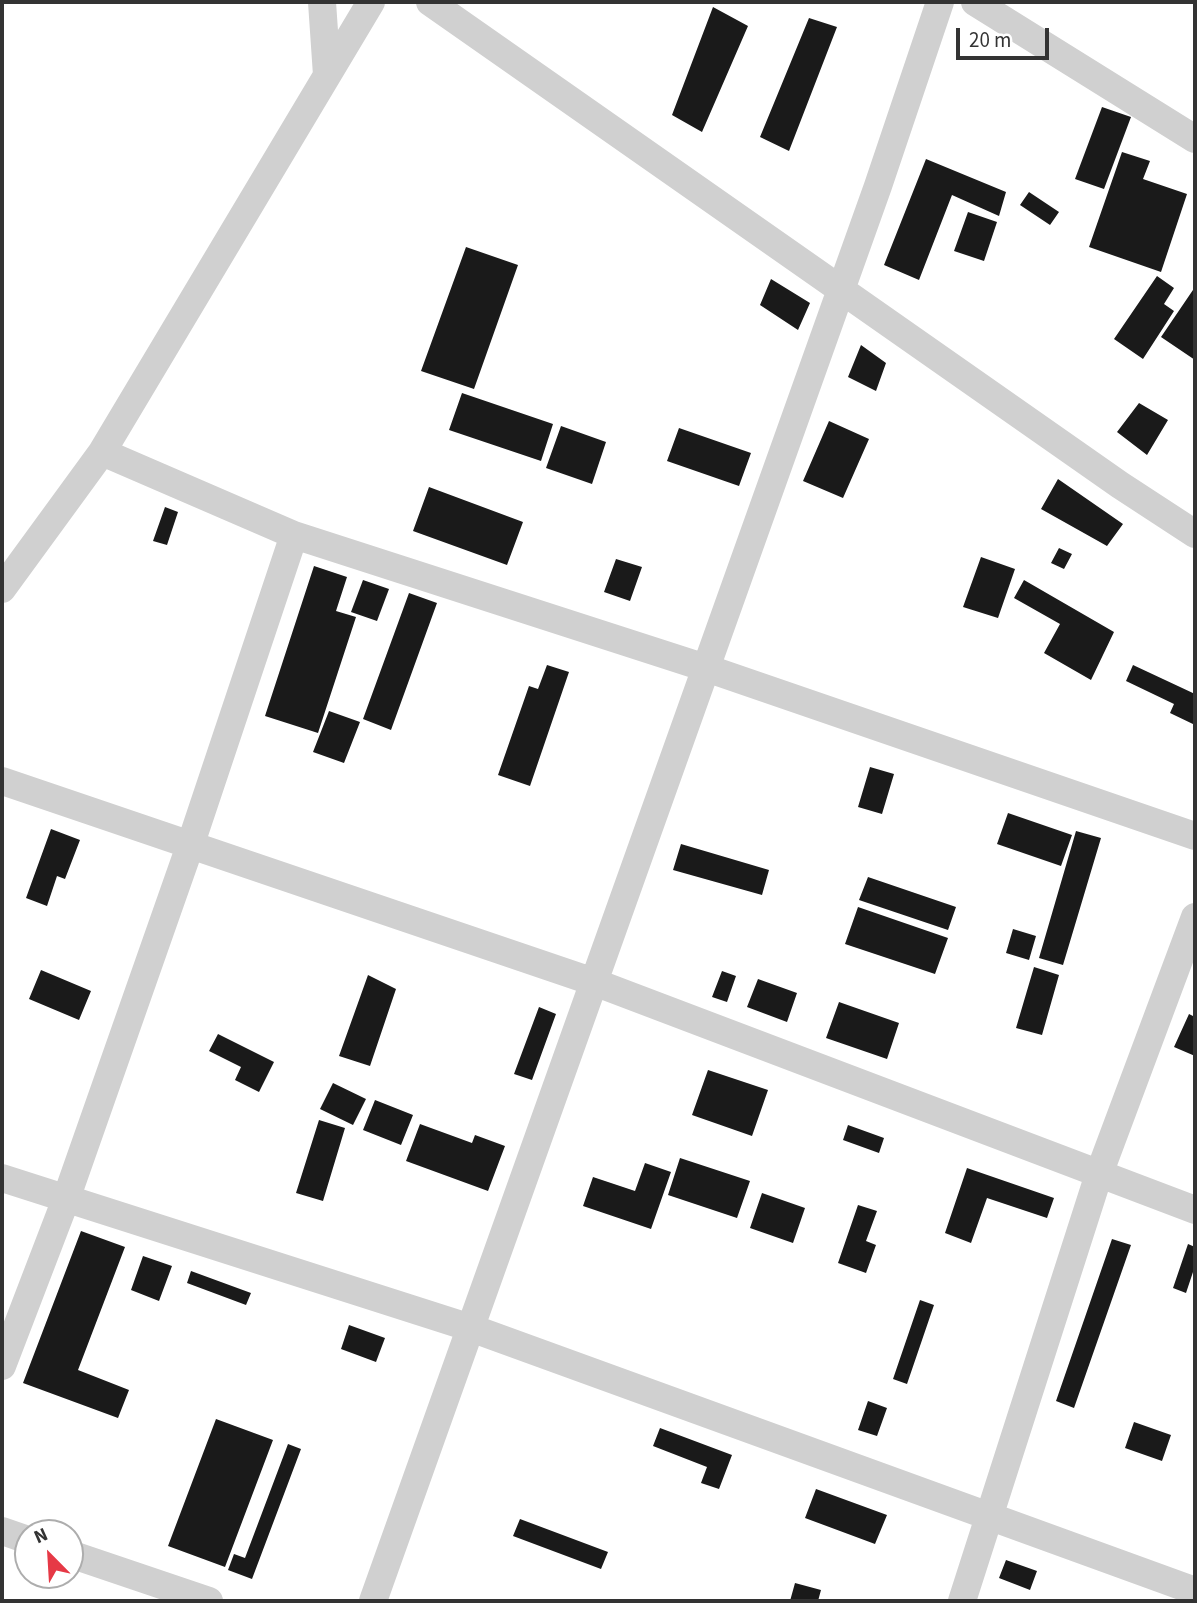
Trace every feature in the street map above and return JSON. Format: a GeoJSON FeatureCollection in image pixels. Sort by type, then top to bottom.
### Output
{"type":"FeatureCollection","features":[{"type":"Feature","properties":{"kind":"street"},"geometry":{"type":"LineString","coordinates":[[322,2],[327,75]]}},
{"type":"Feature","properties":{"kind":"street"},"geometry":{"type":"LineString","coordinates":[[2,589],[102,452],[371,2]]}},
{"type":"Feature","properties":{"kind":"street"},"geometry":{"type":"LineString","coordinates":[[430,2],[1120,485],[1195,534]]}},
{"type":"Feature","properties":{"kind":"street"},"geometry":{"type":"LineString","coordinates":[[373,1601],[842,289],[940,2]]}},
{"type":"Feature","properties":{"kind":"street"},"geometry":{"type":"LineString","coordinates":[[975,2],[1195,139]]}},
{"type":"Feature","properties":{"kind":"street"},"geometry":{"type":"LineString","coordinates":[[102,452],[294,535],[706,668],[1195,836]]}},
{"type":"Feature","properties":{"kind":"street"},"geometry":{"type":"LineString","coordinates":[[2,1366],[66,1199],[190,846],[294,535]]}},
{"type":"Feature","properties":{"kind":"street"},"geometry":{"type":"LineString","coordinates":[[2,780],[594,982],[1195,1209]]}},
{"type":"Feature","properties":{"kind":"street"},"geometry":{"type":"LineString","coordinates":[[962,1601],[1099,1174],[1195,917]]}},
{"type":"Feature","properties":{"kind":"street"},"geometry":{"type":"LineString","coordinates":[[2,1178],[471,1328],[1195,1591]]}},
{"type":"Feature","properties":{"kind":"street"},"geometry":{"type":"LineString","coordinates":[[84,1559],[208,1601]]}},
{"type":"Feature","properties":{"kind":"building"},"geometry":{"type":"Polygon","coordinates":[[[713,7],[748,26],[702,132],[672,115],[713,7]]]}},
{"type":"Feature","properties":{"kind":"building"},"geometry":{"type":"Polygon","coordinates":[[[809,18],[837,27],[789,151],[760,137],[809,18]]]}},
{"type":"Feature","properties":{"kind":"building"},"geometry":{"type":"Polygon","coordinates":[[[1102,107],[1131,117],[1104,189],[1075,179],[1102,107]]]}},
{"type":"Feature","properties":{"kind":"building"},"geometry":{"type":"Polygon","coordinates":[[[1122,152],[1150,161],[1143,179],[1187,194],[1161,272],[1089,247],[1122,152]]]}},
{"type":"Feature","properties":{"kind":"building"},"geometry":{"type":"Polygon","coordinates":[[[926,159],[1006,192],[999,216],[952,195],[919,280],[884,265],[926,159]]]}},
{"type":"Feature","properties":{"kind":"building"},"geometry":{"type":"Polygon","coordinates":[[[1029,192],[1059,212],[1050,225],[1020,205],[1029,192]]]}},
{"type":"Feature","properties":{"kind":"building"},"geometry":{"type":"Polygon","coordinates":[[[968,212],[997,222],[984,261],[954,251],[968,212]]]}},
{"type":"Feature","properties":{"kind":"building"},"geometry":{"type":"Polygon","coordinates":[[[466,247],[518,265],[474,389],[421,371],[466,247]]]}},
{"type":"Feature","properties":{"kind":"building"},"geometry":{"type":"Polygon","coordinates":[[[1157,276],[1174,288],[1164,304],[1174,311],[1143,359],[1114,339],[1157,276]]]}},
{"type":"Feature","properties":{"kind":"building"},"geometry":{"type":"Polygon","coordinates":[[[771,279],[810,303],[798,330],[760,305],[771,279]]]}},
{"type":"Feature","properties":{"kind":"building"},"geometry":{"type":"Polygon","coordinates":[[[1195,287],[1195,360],[1161,337],[1195,287]]]}},
{"type":"Feature","properties":{"kind":"building"},"geometry":{"type":"Polygon","coordinates":[[[861,345],[886,363],[876,391],[848,377],[861,345]]]}},
{"type":"Feature","properties":{"kind":"building"},"geometry":{"type":"Polygon","coordinates":[[[462,393],[553,424],[541,461],[449,430],[462,393]]]}},
{"type":"Feature","properties":{"kind":"building"},"geometry":{"type":"Polygon","coordinates":[[[1139,403],[1168,420],[1147,455],[1117,432],[1139,403]]]}},
{"type":"Feature","properties":{"kind":"building"},"geometry":{"type":"Polygon","coordinates":[[[829,421],[869,439],[843,498],[803,481],[829,421]]]}},
{"type":"Feature","properties":{"kind":"building"},"geometry":{"type":"Polygon","coordinates":[[[561,426],[606,442],[592,484],[546,468],[561,426]]]}},
{"type":"Feature","properties":{"kind":"building"},"geometry":{"type":"Polygon","coordinates":[[[679,428],[751,453],[739,486],[667,461],[679,428]]]}},
{"type":"Feature","properties":{"kind":"building"},"geometry":{"type":"Polygon","coordinates":[[[1058,479],[1123,524],[1107,546],[1041,509],[1058,479]]]}},
{"type":"Feature","properties":{"kind":"building"},"geometry":{"type":"Polygon","coordinates":[[[429,487],[523,522],[507,565],[413,531],[429,487]]]}},
{"type":"Feature","properties":{"kind":"building"},"geometry":{"type":"Polygon","coordinates":[[[165,507],[178,512],[167,545],[153,541],[165,507]]]}},
{"type":"Feature","properties":{"kind":"building"},"geometry":{"type":"Polygon","coordinates":[[[1059,548],[1072,554],[1064,569],[1051,563],[1059,548]]]}},
{"type":"Feature","properties":{"kind":"building"},"geometry":{"type":"Polygon","coordinates":[[[981,557],[1015,569],[998,618],[963,607],[981,557]]]}},
{"type":"Feature","properties":{"kind":"building"},"geometry":{"type":"Polygon","coordinates":[[[616,559],[642,567],[630,601],[604,592],[616,559]]]}},
{"type":"Feature","properties":{"kind":"building"},"geometry":{"type":"Polygon","coordinates":[[[314,566],[347,577],[336,611],[356,617],[318,733],[265,716],[314,566]]]}},
{"type":"Feature","properties":{"kind":"building"},"geometry":{"type":"Polygon","coordinates":[[[363,580],[389,589],[377,621],[351,612],[363,580]]]}},
{"type":"Feature","properties":{"kind":"building"},"geometry":{"type":"Polygon","coordinates":[[[1024,580],[1114,632],[1091,680],[1044,653],[1060,624],[1014,598],[1024,580]]]}},
{"type":"Feature","properties":{"kind":"building"},"geometry":{"type":"Polygon","coordinates":[[[409,593],[437,603],[391,730],[363,719],[409,593]]]}},
{"type":"Feature","properties":{"kind":"building"},"geometry":{"type":"Polygon","coordinates":[[[547,665],[569,672],[530,786],[498,775],[529,686],[538,689],[547,665]]]}},
{"type":"Feature","properties":{"kind":"building"},"geometry":{"type":"Polygon","coordinates":[[[1133,665],[1195,694],[1195,725],[1170,713],[1174,704],[1126,681],[1133,665]]]}},
{"type":"Feature","properties":{"kind":"building"},"geometry":{"type":"Polygon","coordinates":[[[329,711],[360,722],[344,763],[313,752],[329,711]]]}},
{"type":"Feature","properties":{"kind":"building"},"geometry":{"type":"Polygon","coordinates":[[[870,767],[894,774],[882,814],[858,807],[870,767]]]}},
{"type":"Feature","properties":{"kind":"building"},"geometry":{"type":"Polygon","coordinates":[[[1008,813],[1072,835],[1061,866],[997,844],[1008,813]]]}},
{"type":"Feature","properties":{"kind":"building"},"geometry":{"type":"Polygon","coordinates":[[[51,829],[80,840],[65,879],[57,876],[47,906],[26,898],[51,829]]]}},
{"type":"Feature","properties":{"kind":"building"},"geometry":{"type":"Polygon","coordinates":[[[1076,831],[1101,838],[1063,965],[1039,958],[1076,831]]]}},
{"type":"Feature","properties":{"kind":"building"},"geometry":{"type":"Polygon","coordinates":[[[681,844],[769,870],[762,895],[673,870],[681,844]]]}},
{"type":"Feature","properties":{"kind":"building"},"geometry":{"type":"Polygon","coordinates":[[[868,877],[956,907],[948,930],[859,900],[868,877]]]}},
{"type":"Feature","properties":{"kind":"building"},"geometry":{"type":"Polygon","coordinates":[[[858,907],[948,938],[935,974],[845,944],[858,907]]]}},
{"type":"Feature","properties":{"kind":"building"},"geometry":{"type":"Polygon","coordinates":[[[1013,929],[1036,936],[1029,960],[1006,953],[1013,929]]]}},
{"type":"Feature","properties":{"kind":"building"},"geometry":{"type":"Polygon","coordinates":[[[1034,967],[1059,975],[1042,1035],[1016,1028],[1034,967]]]}},
{"type":"Feature","properties":{"kind":"building"},"geometry":{"type":"Polygon","coordinates":[[[41,970],[91,991],[79,1020],[29,999],[41,970]]]}},
{"type":"Feature","properties":{"kind":"building"},"geometry":{"type":"Polygon","coordinates":[[[722,971],[736,976],[727,1002],[712,997],[722,971]]]}},
{"type":"Feature","properties":{"kind":"building"},"geometry":{"type":"Polygon","coordinates":[[[368,975],[396,989],[370,1066],[339,1056],[368,975]]]}},
{"type":"Feature","properties":{"kind":"building"},"geometry":{"type":"Polygon","coordinates":[[[758,979],[797,993],[787,1022],[747,1007],[758,979]]]}},
{"type":"Feature","properties":{"kind":"building"},"geometry":{"type":"Polygon","coordinates":[[[839,1002],[899,1023],[887,1059],[826,1038],[839,1002]]]}},
{"type":"Feature","properties":{"kind":"building"},"geometry":{"type":"Polygon","coordinates":[[[539,1007],[556,1014],[532,1080],[514,1074],[539,1007]]]}},
{"type":"Feature","properties":{"kind":"building"},"geometry":{"type":"Polygon","coordinates":[[[1189,1014],[1195,1017],[1195,1056],[1174,1047],[1189,1014]]]}},
{"type":"Feature","properties":{"kind":"building"},"geometry":{"type":"Polygon","coordinates":[[[218,1034],[274,1062],[259,1092],[235,1080],[241,1067],[209,1051],[218,1034]]]}},
{"type":"Feature","properties":{"kind":"building"},"geometry":{"type":"Polygon","coordinates":[[[708,1070],[768,1090],[752,1136],[692,1115],[708,1070]]]}},
{"type":"Feature","properties":{"kind":"building"},"geometry":{"type":"Polygon","coordinates":[[[333,1083],[366,1099],[353,1125],[320,1109],[333,1083]]]}},
{"type":"Feature","properties":{"kind":"building"},"geometry":{"type":"Polygon","coordinates":[[[375,1100],[413,1115],[401,1145],[363,1130],[375,1100]]]}},
{"type":"Feature","properties":{"kind":"building"},"geometry":{"type":"Polygon","coordinates":[[[319,1120],[345,1128],[323,1201],[296,1193],[319,1120]]]}},
{"type":"Feature","properties":{"kind":"building"},"geometry":{"type":"Polygon","coordinates":[[[420,1124],[472,1143],[475,1135],[505,1146],[488,1191],[406,1161],[420,1124]]]}},
{"type":"Feature","properties":{"kind":"building"},"geometry":{"type":"Polygon","coordinates":[[[848,1125],[884,1138],[879,1153],[843,1140],[848,1125]]]}},
{"type":"Feature","properties":{"kind":"building"},"geometry":{"type":"Polygon","coordinates":[[[680,1158],[750,1181],[737,1218],[668,1195],[680,1158]]]}},
{"type":"Feature","properties":{"kind":"building"},"geometry":{"type":"Polygon","coordinates":[[[645,1163],[671,1172],[651,1229],[583,1206],[593,1177],[635,1191],[645,1163]]]}},
{"type":"Feature","properties":{"kind":"building"},"geometry":{"type":"Polygon","coordinates":[[[967,1168],[1054,1198],[1047,1218],[987,1198],[971,1243],[945,1233],[967,1168]]]}},
{"type":"Feature","properties":{"kind":"building"},"geometry":{"type":"Polygon","coordinates":[[[762,1193],[805,1208],[793,1243],[750,1228],[762,1193]]]}},
{"type":"Feature","properties":{"kind":"building"},"geometry":{"type":"Polygon","coordinates":[[[858,1205],[877,1211],[866,1241],[876,1245],[866,1273],[838,1263],[858,1205]]]}},
{"type":"Feature","properties":{"kind":"building"},"geometry":{"type":"Polygon","coordinates":[[[81,1231],[125,1247],[78,1370],[129,1390],[118,1418],[23,1383],[81,1231]]]}},
{"type":"Feature","properties":{"kind":"building"},"geometry":{"type":"Polygon","coordinates":[[[1112,1239],[1131,1245],[1074,1408],[1056,1401],[1112,1239]]]}},
{"type":"Feature","properties":{"kind":"building"},"geometry":{"type":"Polygon","coordinates":[[[1188,1244],[1195,1247],[1195,1266],[1186,1293],[1173,1288],[1188,1244]]]}},
{"type":"Feature","properties":{"kind":"building"},"geometry":{"type":"Polygon","coordinates":[[[143,1256],[172,1266],[159,1301],[131,1290],[143,1256]]]}},
{"type":"Feature","properties":{"kind":"building"},"geometry":{"type":"Polygon","coordinates":[[[191,1271],[251,1293],[246,1305],[187,1283],[191,1271]]]}},
{"type":"Feature","properties":{"kind":"building"},"geometry":{"type":"Polygon","coordinates":[[[920,1300],[934,1305],[907,1384],[893,1379],[920,1300]]]}},
{"type":"Feature","properties":{"kind":"building"},"geometry":{"type":"Polygon","coordinates":[[[349,1325],[385,1338],[376,1362],[341,1349],[349,1325]]]}},
{"type":"Feature","properties":{"kind":"building"},"geometry":{"type":"Polygon","coordinates":[[[868,1401],[887,1408],[877,1436],[858,1430],[868,1401]]]}},
{"type":"Feature","properties":{"kind":"building"},"geometry":{"type":"Polygon","coordinates":[[[216,1419],[273,1440],[225,1567],[168,1546],[216,1419]]]}},
{"type":"Feature","properties":{"kind":"building"},"geometry":{"type":"Polygon","coordinates":[[[1134,1422],[1171,1435],[1162,1461],[1125,1448],[1134,1422]]]}},
{"type":"Feature","properties":{"kind":"building"},"geometry":{"type":"Polygon","coordinates":[[[660,1428],[732,1455],[719,1489],[701,1483],[707,1467],[653,1446],[660,1428]]]}},
{"type":"Feature","properties":{"kind":"building"},"geometry":{"type":"Polygon","coordinates":[[[288,1444],[301,1449],[252,1579],[228,1570],[234,1554],[245,1558],[288,1444]]]}},
{"type":"Feature","properties":{"kind":"building"},"geometry":{"type":"Polygon","coordinates":[[[816,1489],[887,1515],[875,1544],[805,1518],[816,1489]]]}},
{"type":"Feature","properties":{"kind":"building"},"geometry":{"type":"Polygon","coordinates":[[[520,1519],[608,1552],[601,1569],[513,1536],[520,1519]]]}},
{"type":"Feature","properties":{"kind":"building"},"geometry":{"type":"Polygon","coordinates":[[[1006,1560],[1037,1571],[1030,1590],[999,1578],[1006,1560]]]}},
{"type":"Feature","properties":{"kind":"building"},"geometry":{"type":"Polygon","coordinates":[[[795,1583],[821,1590],[818,1601],[790,1601],[795,1583]]]}}]}
